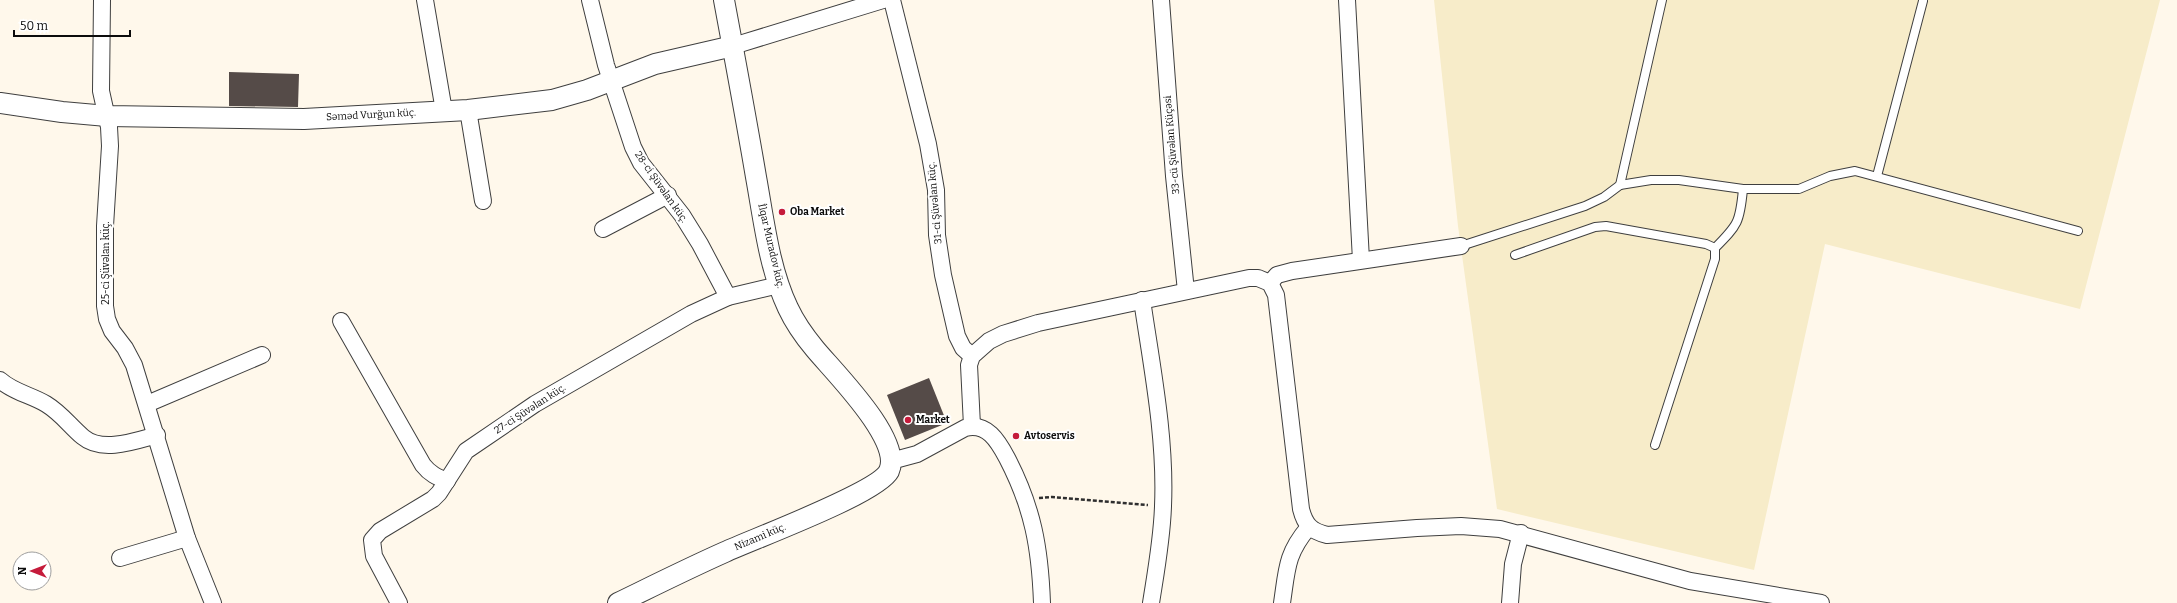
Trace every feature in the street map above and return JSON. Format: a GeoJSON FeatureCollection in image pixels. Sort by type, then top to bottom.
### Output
{"type":"FeatureCollection","features":[{"type":"Feature","properties":{"kind":"street","name":"25-ci Şüvəlan küç."},"geometry":{"type":"LineString","coordinates":[[102,0],[100,85],[107,116],[110,146],[105,226],[105,306],[107,319],[112,331],[125,348],[134,365],[157,435],[187,538],[213,603]]}},
{"type":"Feature","properties":{"kind":"street"},"geometry":{"type":"LineString","coordinates":[[425,0],[444,111]]}},
{"type":"Feature","properties":{"kind":"street","name":"28-ci Şüvəlan küç."},"geometry":{"type":"LineString","coordinates":[[590,0],[598,36],[611,81],[637,156],[668,195],[700,244],[728,298]]}},
{"type":"Feature","properties":{"kind":"street","name":"İlqar Muradov küç."},"geometry":{"type":"LineString","coordinates":[[724,0],[765,228],[779,285],[788,308],[800,329],[876,424],[888,447],[891,461]]}},
{"type":"Feature","properties":{"kind":"street"},"geometry":{"type":"LineString","coordinates":[[733,46],[883,0]]}},
{"type":"Feature","properties":{"kind":"street","name":"31-ci Şüvəlan küç."},"geometry":{"type":"LineString","coordinates":[[892,0],[928,144],[936,190],[937,235],[943,275],[957,336],[963,348],[972,356]]}},
{"type":"Feature","properties":{"kind":"street","name":"33-cü Şüvəlan Küçəsi"},"geometry":{"type":"LineString","coordinates":[[1161,0],[1174,176],[1186,291]]}},
{"type":"Feature","properties":{"kind":"street"},"geometry":{"type":"LineString","coordinates":[[1347,0],[1361,260]]}},
{"type":"Feature","properties":{"kind":"street","name":"Səməd Vurğun küç."},"geometry":{"type":"LineString","coordinates":[[0,103],[62,112],[107,116],[304,119],[468,110],[552,100],[611,81],[655,64],[733,46]]}},
{"type":"Feature","properties":{"kind":"street"},"geometry":{"type":"LineString","coordinates":[[468,110],[483,201]]}},
{"type":"Feature","properties":{"kind":"street"},"geometry":{"type":"LineString","coordinates":[[603,229],[668,195]]}},
{"type":"Feature","properties":{"kind":"street"},"geometry":{"type":"LineString","coordinates":[[1270,283],[1277,275],[1292,271],[1461,246]]}},
{"type":"Feature","properties":{"kind":"street"},"geometry":{"type":"LineString","coordinates":[[972,426],[968,372],[972,356],[989,341],[1003,334],[1059,318],[1249,278],[1258,278],[1270,283],[1274,289],[1277,303],[1299,497],[1303,519],[1308,528],[1327,535],[1461,526],[1500,528],[1690,581],[1820,603]]}},
{"type":"Feature","properties":{"kind":"street","name":"27-ci Şüvəlan küç."},"geometry":{"type":"LineString","coordinates":[[398,603],[374,556],[372,540],[380,531],[433,499],[447,481],[466,451],[535,404],[675,322],[728,298],[779,285]]}},
{"type":"Feature","properties":{"kind":"street"},"geometry":{"type":"LineString","coordinates":[[1142,300],[1159,419],[1163,465],[1164,506],[1161,538],[1151,603]]}},
{"type":"Feature","properties":{"kind":"street"},"geometry":{"type":"LineString","coordinates":[[341,321],[423,465],[433,475],[447,481]]}},
{"type":"Feature","properties":{"kind":"street"},"geometry":{"type":"LineString","coordinates":[[147,404],[262,355]]}},
{"type":"Feature","properties":{"kind":"street"},"geometry":{"type":"LineString","coordinates":[[0,380],[14,390],[55,409],[83,437],[93,443],[115,444],[157,435]]}},
{"type":"Feature","properties":{"kind":"street"},"geometry":{"type":"LineString","coordinates":[[891,461],[917,454],[972,426],[989,432],[996,438],[1020,484],[1027,502],[1038,548],[1042,603]]}},
{"type":"Feature","properties":{"kind":"street","name":"Nizami küç."},"geometry":{"type":"LineString","coordinates":[[618,603],[724,552],[822,511],[870,488],[885,476],[891,461]]}},
{"type":"Feature","properties":{"kind":"street"},"geometry":{"type":"LineString","coordinates":[[1282,603],[1288,564],[1293,547],[1308,528]]}},
{"type":"Feature","properties":{"kind":"street"},"geometry":{"type":"LineString","coordinates":[[1510,603],[1513,564],[1521,533]]}},
{"type":"Feature","properties":{"kind":"street"},"geometry":{"type":"LineString","coordinates":[[120,558],[187,538]]}},
{"type":"Feature","properties":{"kind":"lane"},"geometry":{"type":"LineString","coordinates":[[1620,185],[1662,0]]}},
{"type":"Feature","properties":{"kind":"lane"},"geometry":{"type":"LineString","coordinates":[[1877,176],[1923,1]]}},
{"type":"Feature","properties":{"kind":"lane"},"geometry":{"type":"LineString","coordinates":[[1461,246],[1585,206],[1604,197],[1620,185],[1651,180],[1679,180],[1743,189],[1799,189],[1830,176],[1855,171],[2078,231]]}},
{"type":"Feature","properties":{"kind":"lane"},"geometry":{"type":"LineString","coordinates":[[1655,445],[1715,259],[1715,248],[1735,228],[1741,211],[1743,189]]}},
{"type":"Feature","properties":{"kind":"lane"},"geometry":{"type":"LineString","coordinates":[[1515,255],[1595,227],[1606,226],[1706,244],[1715,248]]}},
{"type":"Feature","properties":{"kind":"path"},"geometry":{"type":"LineString","coordinates":[[1027,502],[1052,497],[1164,506]]}},
{"type":"Feature","properties":{"kind":"shaded area"},"geometry":{"type":"Polygon","coordinates":[[[1434,0],[2160,0],[2080,309],[1825,244],[1754,570],[1497,509],[1458,226],[1434,0]]]}},
{"type":"Feature","properties":{"kind":"building"},"geometry":{"type":"Polygon","coordinates":[[[229,72],[299,74],[298,107],[229,106],[229,72]]]}},
{"type":"Feature","properties":{"kind":"building"},"geometry":{"type":"Polygon","coordinates":[[[929,378],[947,423],[905,440],[887,395],[929,378]]]}},
{"type":"Feature","properties":{"kind":"place","name":"Oba Market"},"geometry":{"type":"Point","coordinates":[782,212]}},
{"type":"Feature","properties":{"kind":"place","name":"Market"},"geometry":{"type":"Point","coordinates":[908,420]}},
{"type":"Feature","properties":{"kind":"place","name":"Avtoservis"},"geometry":{"type":"Point","coordinates":[1016,436]}}]}
